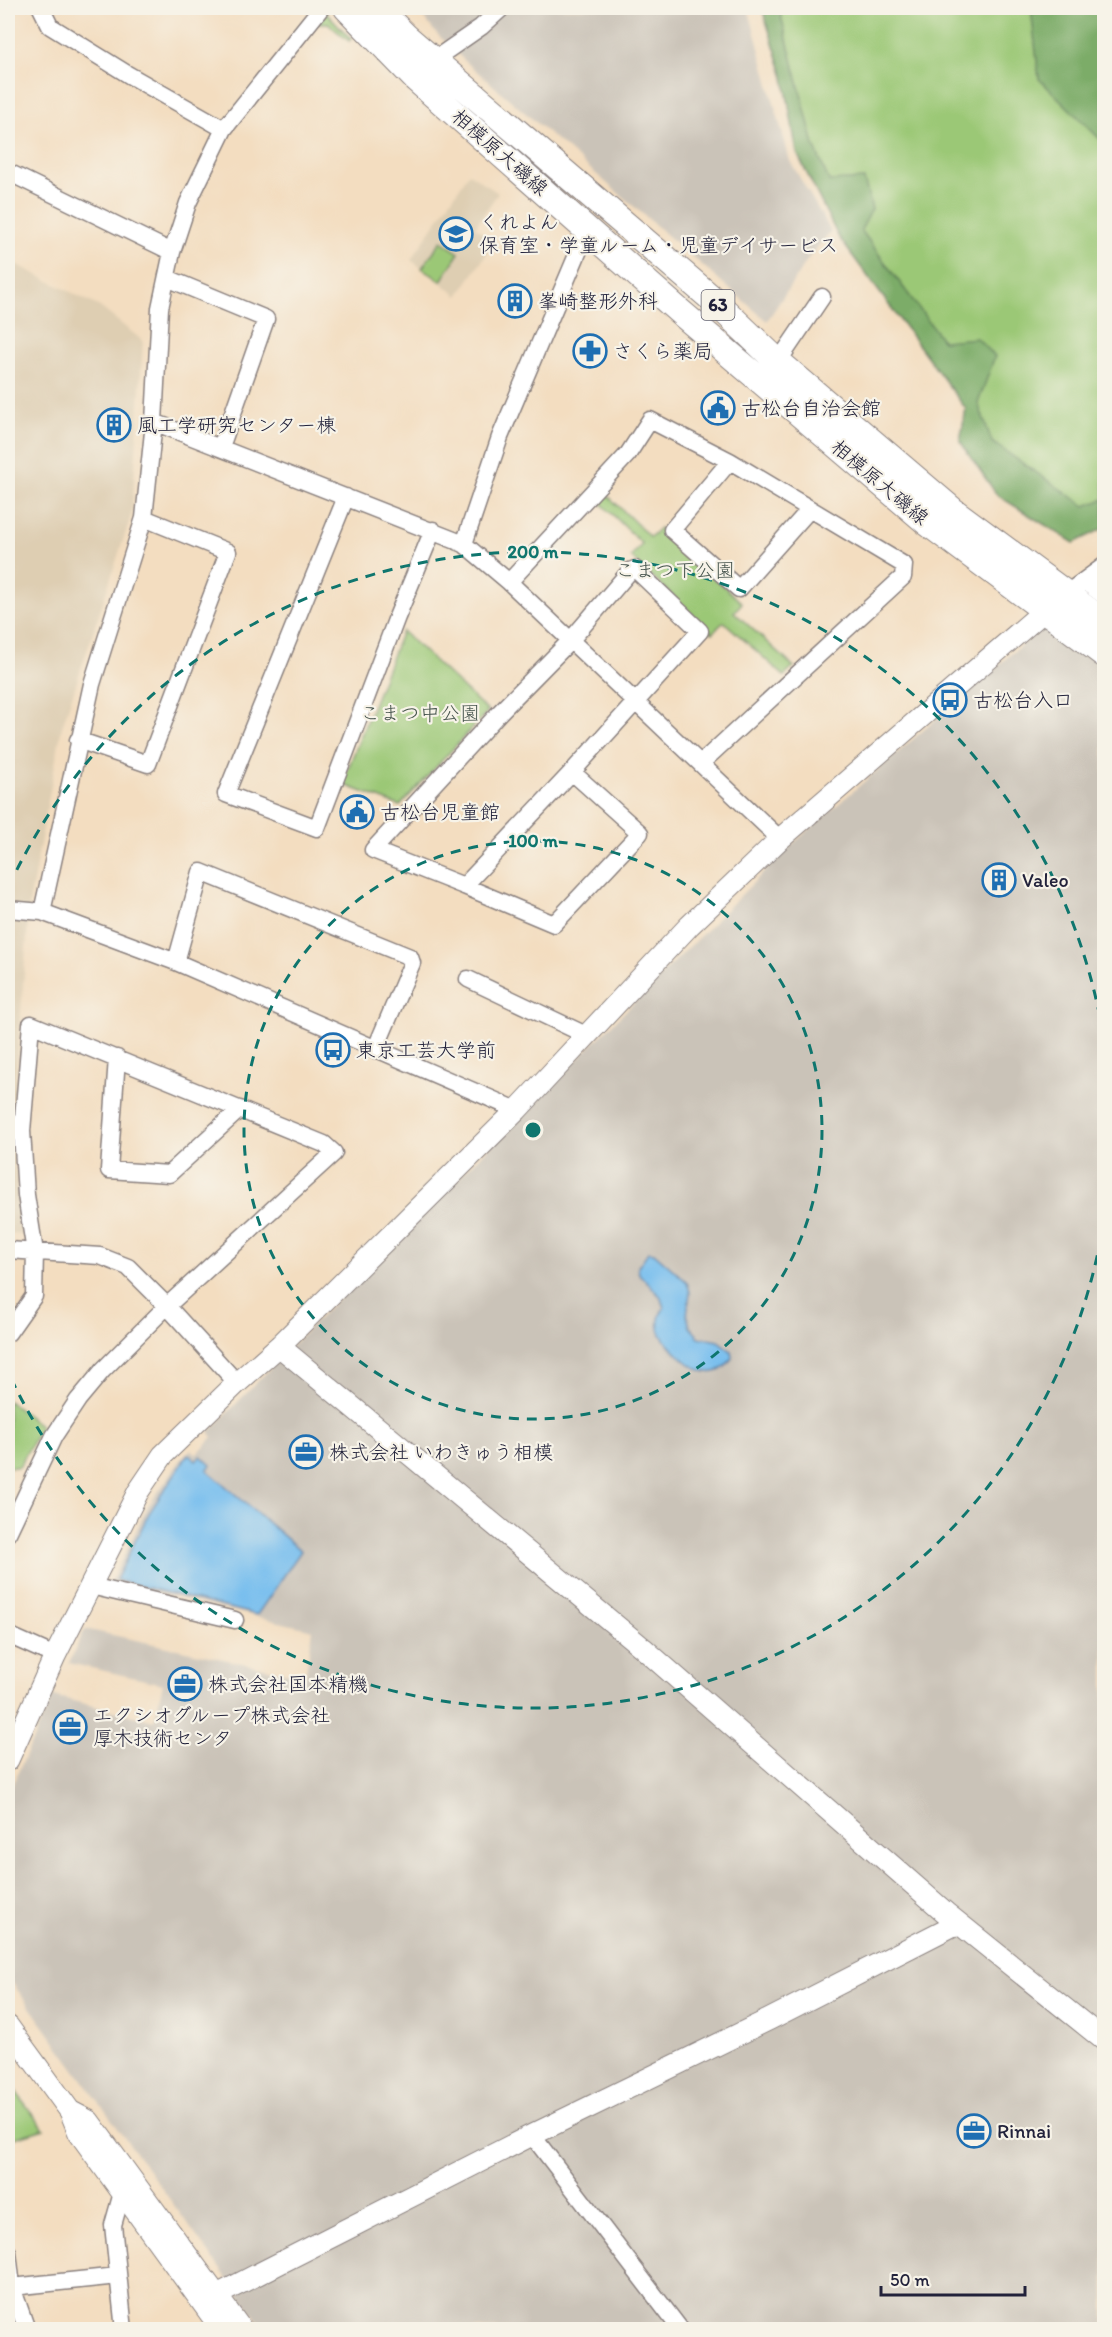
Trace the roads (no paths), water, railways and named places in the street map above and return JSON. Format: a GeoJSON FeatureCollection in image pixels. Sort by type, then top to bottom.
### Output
{"type":"FeatureCollection","features":[{"type":"Feature","properties":{"kind":"main road","name":"相模原大磯線"},"geometry":{"type":"LineString","coordinates":[[347,8],[417,79],[679,311],[928,523],[1104,654]]}},
{"type":"Feature","properties":{"kind":"main road","name":"相模原大磯線"},"geometry":{"type":"LineString","coordinates":[[377,8],[432,60],[710,297],[778,362],[952,510],[1075,588],[1104,622]]}},
{"type":"Feature","properties":{"kind":"street"},"geometry":{"type":"LineString","coordinates":[[41,8],[50,26],[129,75],[224,129]]}},
{"type":"Feature","properties":{"kind":"street"},"geometry":{"type":"LineString","coordinates":[[42,912],[92,684],[144,518],[154,422],[160,308],[171,252],[188,202],[224,129],[321,8]]}},
{"type":"Feature","properties":{"kind":"street"},"geometry":{"type":"LineString","coordinates":[[432,60],[481,27],[502,8]]}},
{"type":"Feature","properties":{"kind":"street"},"geometry":{"type":"LineString","coordinates":[[8,172],[171,252]]}},
{"type":"Feature","properties":{"kind":"street"},"geometry":{"type":"LineString","coordinates":[[464,544],[500,436],[588,229]]}},
{"type":"Feature","properties":{"kind":"street"},"geometry":{"type":"LineString","coordinates":[[167,278],[266,319],[221,447]]}},
{"type":"Feature","properties":{"kind":"street"},"geometry":{"type":"LineString","coordinates":[[778,362],[822,297]]}},
{"type":"Feature","properties":{"kind":"street"},"geometry":{"type":"LineString","coordinates":[[509,582],[628,454],[650,420],[730,461],[904,565],[903,577],[701,763]]}},
{"type":"Feature","properties":{"kind":"street"},"geometry":{"type":"LineString","coordinates":[[154,422],[464,544],[509,582],[780,839]]}},
{"type":"Feature","properties":{"kind":"street"},"geometry":{"type":"LineString","coordinates":[[730,461],[672,530],[739,589],[810,509]]}},
{"type":"Feature","properties":{"kind":"street"},"geometry":{"type":"LineString","coordinates":[[346,497],[226,794],[317,828],[397,617],[433,530]]}},
{"type":"Feature","properties":{"kind":"street"},"geometry":{"type":"LineString","coordinates":[[78,740],[148,764],[228,552],[144,518]]}},
{"type":"Feature","properties":{"kind":"street"},"geometry":{"type":"LineString","coordinates":[[8,1760],[55,1656],[138,1492],[163,1455],[279,1346],[518,1110],[688,926],[780,839],[1045,610],[1104,566]]}},
{"type":"Feature","properties":{"kind":"street"},"geometry":{"type":"LineString","coordinates":[[464,886],[572,772],[700,631],[635,569],[630,571],[570,641],[500,712],[373,850],[554,924],[640,833],[572,772]]}},
{"type":"Feature","properties":{"kind":"street"},"geometry":{"type":"LineString","coordinates":[[1075,588],[1104,596]]}},
{"type":"Feature","properties":{"kind":"street"},"geometry":{"type":"LineString","coordinates":[[176,962],[201,872],[410,957],[412,963],[375,1050]]}},
{"type":"Feature","properties":{"kind":"street"},"geometry":{"type":"LineString","coordinates":[[8,909],[42,912],[176,962],[518,1110]]}},
{"type":"Feature","properties":{"kind":"street"},"geometry":{"type":"LineString","coordinates":[[468,979],[588,1036]]}},
{"type":"Feature","properties":{"kind":"street"},"geometry":{"type":"LineString","coordinates":[[8,1333],[34,1296],[34,1252],[26,1195],[22,1131],[31,1024],[324,1144],[334,1153],[167,1306],[103,1370],[78,1400],[54,1436],[8,1533]]}},
{"type":"Feature","properties":{"kind":"street"},"geometry":{"type":"LineString","coordinates":[[117,1058],[109,1170],[169,1174],[240,1109]]}},
{"type":"Feature","properties":{"kind":"street"},"geometry":{"type":"LineString","coordinates":[[8,1250],[100,1256],[128,1266],[237,1383]]}},
{"type":"Feature","properties":{"kind":"street"},"geometry":{"type":"LineString","coordinates":[[279,1346],[643,1648],[958,1923],[1104,2040]]}},
{"type":"Feature","properties":{"kind":"street"},"geometry":{"type":"LineString","coordinates":[[91,1586],[225,1623]]}},
{"type":"Feature","properties":{"kind":"street"},"geometry":{"type":"LineString","coordinates":[[8,1635],[55,1656]]}},
{"type":"Feature","properties":{"kind":"street"},"geometry":{"type":"LineString","coordinates":[[210,2300],[532,2135],[770,2019],[958,1923]]}},
{"type":"Feature","properties":{"kind":"street"},"geometry":{"type":"LineString","coordinates":[[8,2026],[70,2111],[79,2133],[129,2189],[210,2300],[242,2330]]}},
{"type":"Feature","properties":{"kind":"street"},"geometry":{"type":"LineString","coordinates":[[532,2135],[681,2330]]}},
{"type":"Feature","properties":{"kind":"street"},"geometry":{"type":"LineString","coordinates":[[124,2330],[112,2225],[129,2189]]}},
{"type":"Feature","properties":{"kind":"street"},"geometry":{"type":"LineString","coordinates":[[8,2252],[12,2287],[27,2330]]}},
{"type":"Feature","properties":{"kind":"street"},"geometry":{"type":"LineString","coordinates":[[12,2287],[118,2276]]}},
{"type":"Feature","properties":{"kind":"street"},"geometry":{"type":"LineString","coordinates":[[210,2300],[222,2330]]}},
{"type":"Feature","properties":{"kind":"water"},"geometry":{"type":"Polygon","coordinates":[[[648,1252],[654,1253],[687,1282],[690,1292],[687,1315],[690,1327],[699,1337],[718,1341],[731,1351],[732,1358],[720,1370],[706,1372],[693,1366],[674,1351],[661,1335],[658,1322],[664,1308],[660,1296],[639,1274],[638,1267],[648,1252]]]}},
{"type":"Feature","properties":{"kind":"water"},"geometry":{"type":"Polygon","coordinates":[[[188,1454],[196,1461],[201,1456],[211,1465],[207,1470],[301,1551],[257,1615],[116,1580],[149,1513],[188,1454]]]}},
{"type":"Feature","properties":{"kind":"place","name":"くれよん 保育室・学童ルーム・児童デイサービス"},"geometry":{"type":"Point","coordinates":[456,234]}},
{"type":"Feature","properties":{"kind":"place","name":"峯崎整形外科"},"geometry":{"type":"Point","coordinates":[515,301]}},
{"type":"Feature","properties":{"kind":"place","name":"さくら薬局"},"geometry":{"type":"Point","coordinates":[590,351]}},
{"type":"Feature","properties":{"kind":"place","name":"古松台自治会館"},"geometry":{"type":"Point","coordinates":[718,408]}},
{"type":"Feature","properties":{"kind":"place","name":"風工学研究センター棟"},"geometry":{"type":"Point","coordinates":[114,425]}},
{"type":"Feature","properties":{"kind":"place","name":"古松台入口"},"geometry":{"type":"Point","coordinates":[950,700]}},
{"type":"Feature","properties":{"kind":"place","name":"古松台児童館"},"geometry":{"type":"Point","coordinates":[357,812]}},
{"type":"Feature","properties":{"kind":"place","name":"Valeo"},"geometry":{"type":"Point","coordinates":[999,880]}},
{"type":"Feature","properties":{"kind":"place","name":"東京工芸大学前"},"geometry":{"type":"Point","coordinates":[333,1050]}},
{"type":"Feature","properties":{"kind":"place","name":"株式会社 いわきゅう相模"},"geometry":{"type":"Point","coordinates":[306,1452]}},
{"type":"Feature","properties":{"kind":"place","name":"株式会社国本精機"},"geometry":{"type":"Point","coordinates":[185,1684]}},
{"type":"Feature","properties":{"kind":"place","name":"エクシオグループ株式会社 厚木技術センタ"},"geometry":{"type":"Point","coordinates":[70,1727]}},
{"type":"Feature","properties":{"kind":"place","name":"Rinnai"},"geometry":{"type":"Point","coordinates":[974,2131]}},
{"type":"Feature","properties":{"kind":"park label","name":"こまつ下公園"},"geometry":{"type":"Point","coordinates":[675,570]}},
{"type":"Feature","properties":{"kind":"park label","name":"こまつ中公園"},"geometry":{"type":"Point","coordinates":[420,713]}}]}
